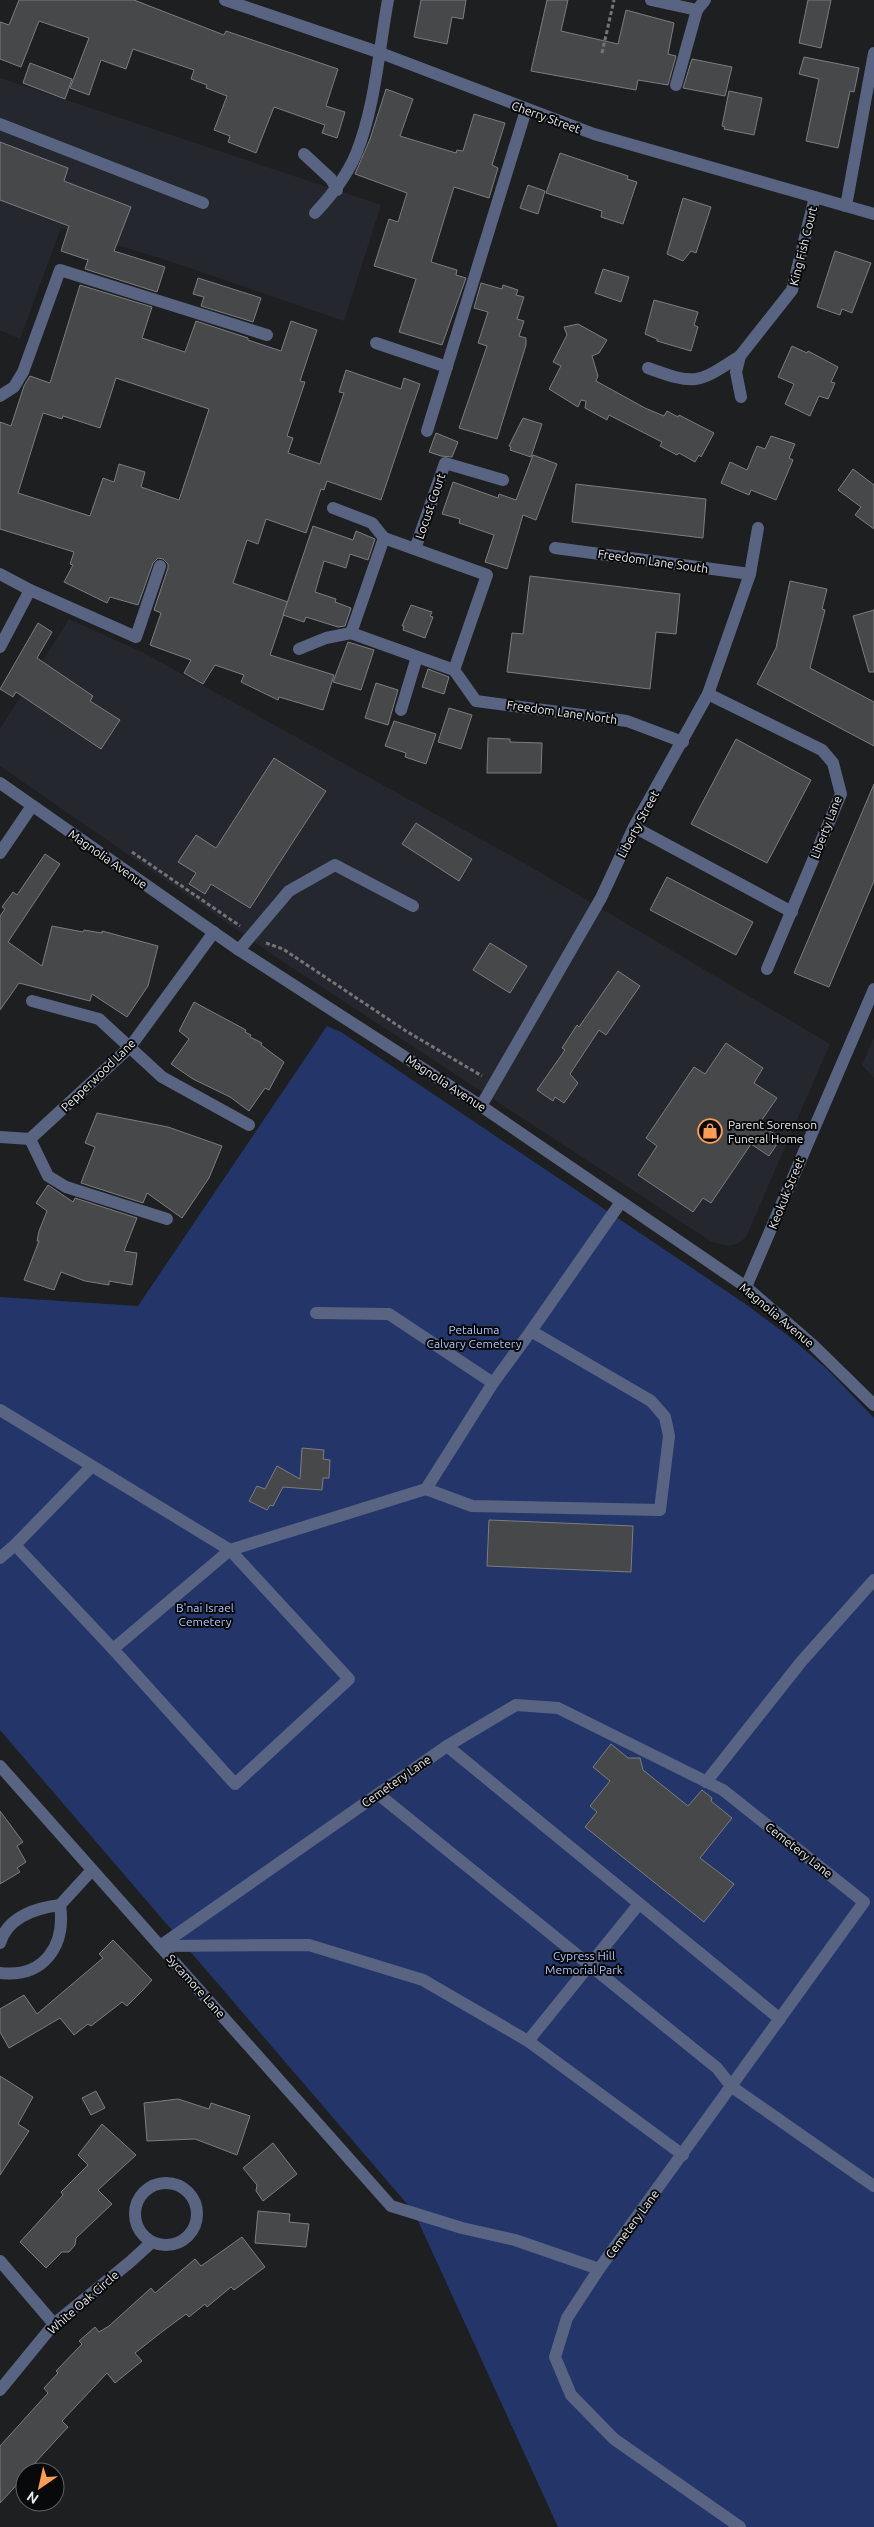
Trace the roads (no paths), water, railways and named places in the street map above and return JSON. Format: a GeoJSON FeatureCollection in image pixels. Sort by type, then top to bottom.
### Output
{"type":"FeatureCollection","features":[{"type":"Feature","properties":{"kind":"street","name":"Cherry Street"},"geometry":{"type":"LineString","coordinates":[[224,0],[378,52],[526,110],[594,134],[874,214]]}},
{"type":"Feature","properties":{"kind":"street"},"geometry":{"type":"LineString","coordinates":[[315,213],[336,190],[356,153],[368,112],[388,0]]}},
{"type":"Feature","properties":{"kind":"street"},"geometry":{"type":"LineString","coordinates":[[651,0],[701,5],[676,85]]}},
{"type":"Feature","properties":{"kind":"street"},"geometry":{"type":"LineString","coordinates":[[846,206],[874,53]]}},
{"type":"Feature","properties":{"kind":"street"},"geometry":{"type":"LineString","coordinates":[[427,431],[526,110]]}},
{"type":"Feature","properties":{"kind":"street"},"geometry":{"type":"LineString","coordinates":[[0,124],[203,202]]}},
{"type":"Feature","properties":{"kind":"street"},"geometry":{"type":"LineString","coordinates":[[304,154],[331,179],[336,190]]}},
{"type":"Feature","properties":{"kind":"street","name":"King Fish Court"},"geometry":{"type":"LineString","coordinates":[[740,356],[792,290],[815,197]]}},
{"type":"Feature","properties":{"kind":"street"},"geometry":{"type":"LineString","coordinates":[[0,396],[14,387],[23,372],[60,270],[268,335]]}},
{"type":"Feature","properties":{"kind":"street"},"geometry":{"type":"LineString","coordinates":[[376,342],[447,366]]}},
{"type":"Feature","properties":{"kind":"street"},"geometry":{"type":"LineString","coordinates":[[648,368],[679,379],[704,379],[740,356]]}},
{"type":"Feature","properties":{"kind":"street"},"geometry":{"type":"LineString","coordinates":[[740,356],[736,372],[741,397]]}},
{"type":"Feature","properties":{"kind":"street","name":"Locust Court"},"geometry":{"type":"LineString","coordinates":[[414,549],[445,463],[503,480]]}},
{"type":"Feature","properties":{"kind":"street"},"geometry":{"type":"LineString","coordinates":[[299,649],[326,638],[351,633],[454,670],[487,575],[384,538],[372,523],[333,508]]}},
{"type":"Feature","properties":{"kind":"street","name":"Liberty Street"},"geometry":{"type":"LineString","coordinates":[[481,1106],[601,898],[634,827],[708,694],[750,574],[758,528]]}},
{"type":"Feature","properties":{"kind":"street"},"geometry":{"type":"LineString","coordinates":[[351,633],[384,538]]}},
{"type":"Feature","properties":{"kind":"street","name":"Freedom Lane South"},"geometry":{"type":"LineString","coordinates":[[556,548],[750,574]]}},
{"type":"Feature","properties":{"kind":"street"},"geometry":{"type":"LineString","coordinates":[[0,574],[30,590],[136,637],[160,566]]}},
{"type":"Feature","properties":{"kind":"street"},"geometry":{"type":"LineString","coordinates":[[0,648],[30,590]]}},
{"type":"Feature","properties":{"kind":"street"},"geometry":{"type":"LineString","coordinates":[[401,710],[417,657]]}},
{"type":"Feature","properties":{"kind":"street","name":"Freedom Lane North"},"geometry":{"type":"LineString","coordinates":[[454,670],[476,700],[628,721],[683,742]]}},
{"type":"Feature","properties":{"kind":"street","name":"Liberty Lane"},"geometry":{"type":"LineString","coordinates":[[708,694],[822,750],[833,763],[841,794],[767,969]]}},
{"type":"Feature","properties":{"kind":"street","name":"Magnolia Avenue"},"geometry":{"type":"LineString","coordinates":[[0,784],[239,950],[481,1106],[746,1288],[814,1346],[874,1405]]}},
{"type":"Feature","properties":{"kind":"street"},"geometry":{"type":"LineString","coordinates":[[0,853],[32,806]]}},
{"type":"Feature","properties":{"kind":"street"},"geometry":{"type":"LineString","coordinates":[[634,827],[792,912]]}},
{"type":"Feature","properties":{"kind":"street"},"geometry":{"type":"LineString","coordinates":[[239,950],[288,891],[335,865],[413,906]]}},
{"type":"Feature","properties":{"kind":"street","name":"Pepperwood Lane"},"geometry":{"type":"LineString","coordinates":[[30,1139],[130,1047],[214,932]]}},
{"type":"Feature","properties":{"kind":"street","name":"Keokuk Street"},"geometry":{"type":"LineString","coordinates":[[746,1288],[874,989]]}},
{"type":"Feature","properties":{"kind":"street"},"geometry":{"type":"LineString","coordinates":[[32,1001],[99,1019],[162,1077],[249,1125]]}},
{"type":"Feature","properties":{"kind":"street"},"geometry":{"type":"LineString","coordinates":[[0,1137],[30,1139],[48,1176],[66,1186],[167,1219]]}},
{"type":"Feature","properties":{"kind":"street"},"geometry":{"type":"LineString","coordinates":[[426,1489],[493,1383],[621,1202]]}},
{"type":"Feature","properties":{"kind":"street"},"geometry":{"type":"LineString","coordinates":[[316,1313],[389,1314],[493,1383]]}},
{"type":"Feature","properties":{"kind":"street"},"geometry":{"type":"LineString","coordinates":[[113,1649],[230,1550],[426,1489],[472,1506],[660,1510],[669,1436],[665,1417],[651,1401],[531,1331]]}},
{"type":"Feature","properties":{"kind":"street"},"geometry":{"type":"LineString","coordinates":[[0,1410],[230,1550],[349,1679],[235,1784],[113,1649],[15,1545]]}},
{"type":"Feature","properties":{"kind":"street"},"geometry":{"type":"LineString","coordinates":[[0,1558],[92,1466]]}},
{"type":"Feature","properties":{"kind":"street"},"geometry":{"type":"LineString","coordinates":[[706,1782],[788,1678],[874,1580]]}},
{"type":"Feature","properties":{"kind":"street","name":"Cemetery Lane"},"geometry":{"type":"LineString","coordinates":[[160,1946],[447,1746],[516,1706],[558,1708],[723,1790],[869,1905],[780,2019],[599,2269],[515,2240],[462,2228],[391,2206]]}},
{"type":"Feature","properties":{"kind":"street"},"geometry":{"type":"LineString","coordinates":[[447,1746],[780,2019]]}},
{"type":"Feature","properties":{"kind":"street","name":"Sycamore Lane"},"geometry":{"type":"LineString","coordinates":[[0,1766],[391,2206]]}},
{"type":"Feature","properties":{"kind":"street"},"geometry":{"type":"LineString","coordinates":[[378,1794],[716,2068],[732,2086],[874,2186]]}},
{"type":"Feature","properties":{"kind":"street"},"geometry":{"type":"LineString","coordinates":[[0,1942],[2,1935],[22,1914],[38,1908],[60,1905],[92,1870]]}},
{"type":"Feature","properties":{"kind":"street"},"geometry":{"type":"LineString","coordinates":[[528,2041],[639,1904]]}},
{"type":"Feature","properties":{"kind":"street"},"geometry":{"type":"LineString","coordinates":[[0,1973],[13,1975],[37,1967],[49,1956],[59,1940],[62,1920],[60,1905]]}},
{"type":"Feature","properties":{"kind":"street"},"geometry":{"type":"LineString","coordinates":[[160,1946],[309,1945],[422,1980],[528,2041],[683,2155]]}},
{"type":"Feature","properties":{"kind":"street"},"geometry":{"type":"LineString","coordinates":[[168,2183],[178,2185],[193,2199],[197,2218],[194,2228],[188,2236],[171,2245],[152,2242],[143,2236],[137,2227],[134,2217],[135,2206],[140,2196],[152,2186],[168,2183]]}},
{"type":"Feature","properties":{"kind":"street","name":"White Oak Circle"},"geometry":{"type":"LineString","coordinates":[[0,2390],[54,2324],[152,2242]]}},
{"type":"Feature","properties":{"kind":"street"},"geometry":{"type":"LineString","coordinates":[[0,2261],[54,2324]]}},
{"type":"Feature","properties":{"kind":"street"},"geometry":{"type":"LineString","coordinates":[[599,2269],[567,2318],[555,2357],[571,2395],[614,2439],[740,2527]]}},
{"type":"Feature","properties":{"kind":"place","name":"Parent Sorenson Funeral Home"},"geometry":{"type":"Point","coordinates":[710,1131]}},
{"type":"Feature","properties":{"kind":"park label","name":"Petaluma Calvary Cemetery"},"geometry":{"type":"Point","coordinates":[474,1336]}},
{"type":"Feature","properties":{"kind":"park label","name":"B'nai Israel Cemetery"},"geometry":{"type":"Point","coordinates":[205,1614]}},
{"type":"Feature","properties":{"kind":"park label","name":"Cypress Hill Memorial Park"},"geometry":{"type":"Point","coordinates":[584,1962]}}]}
